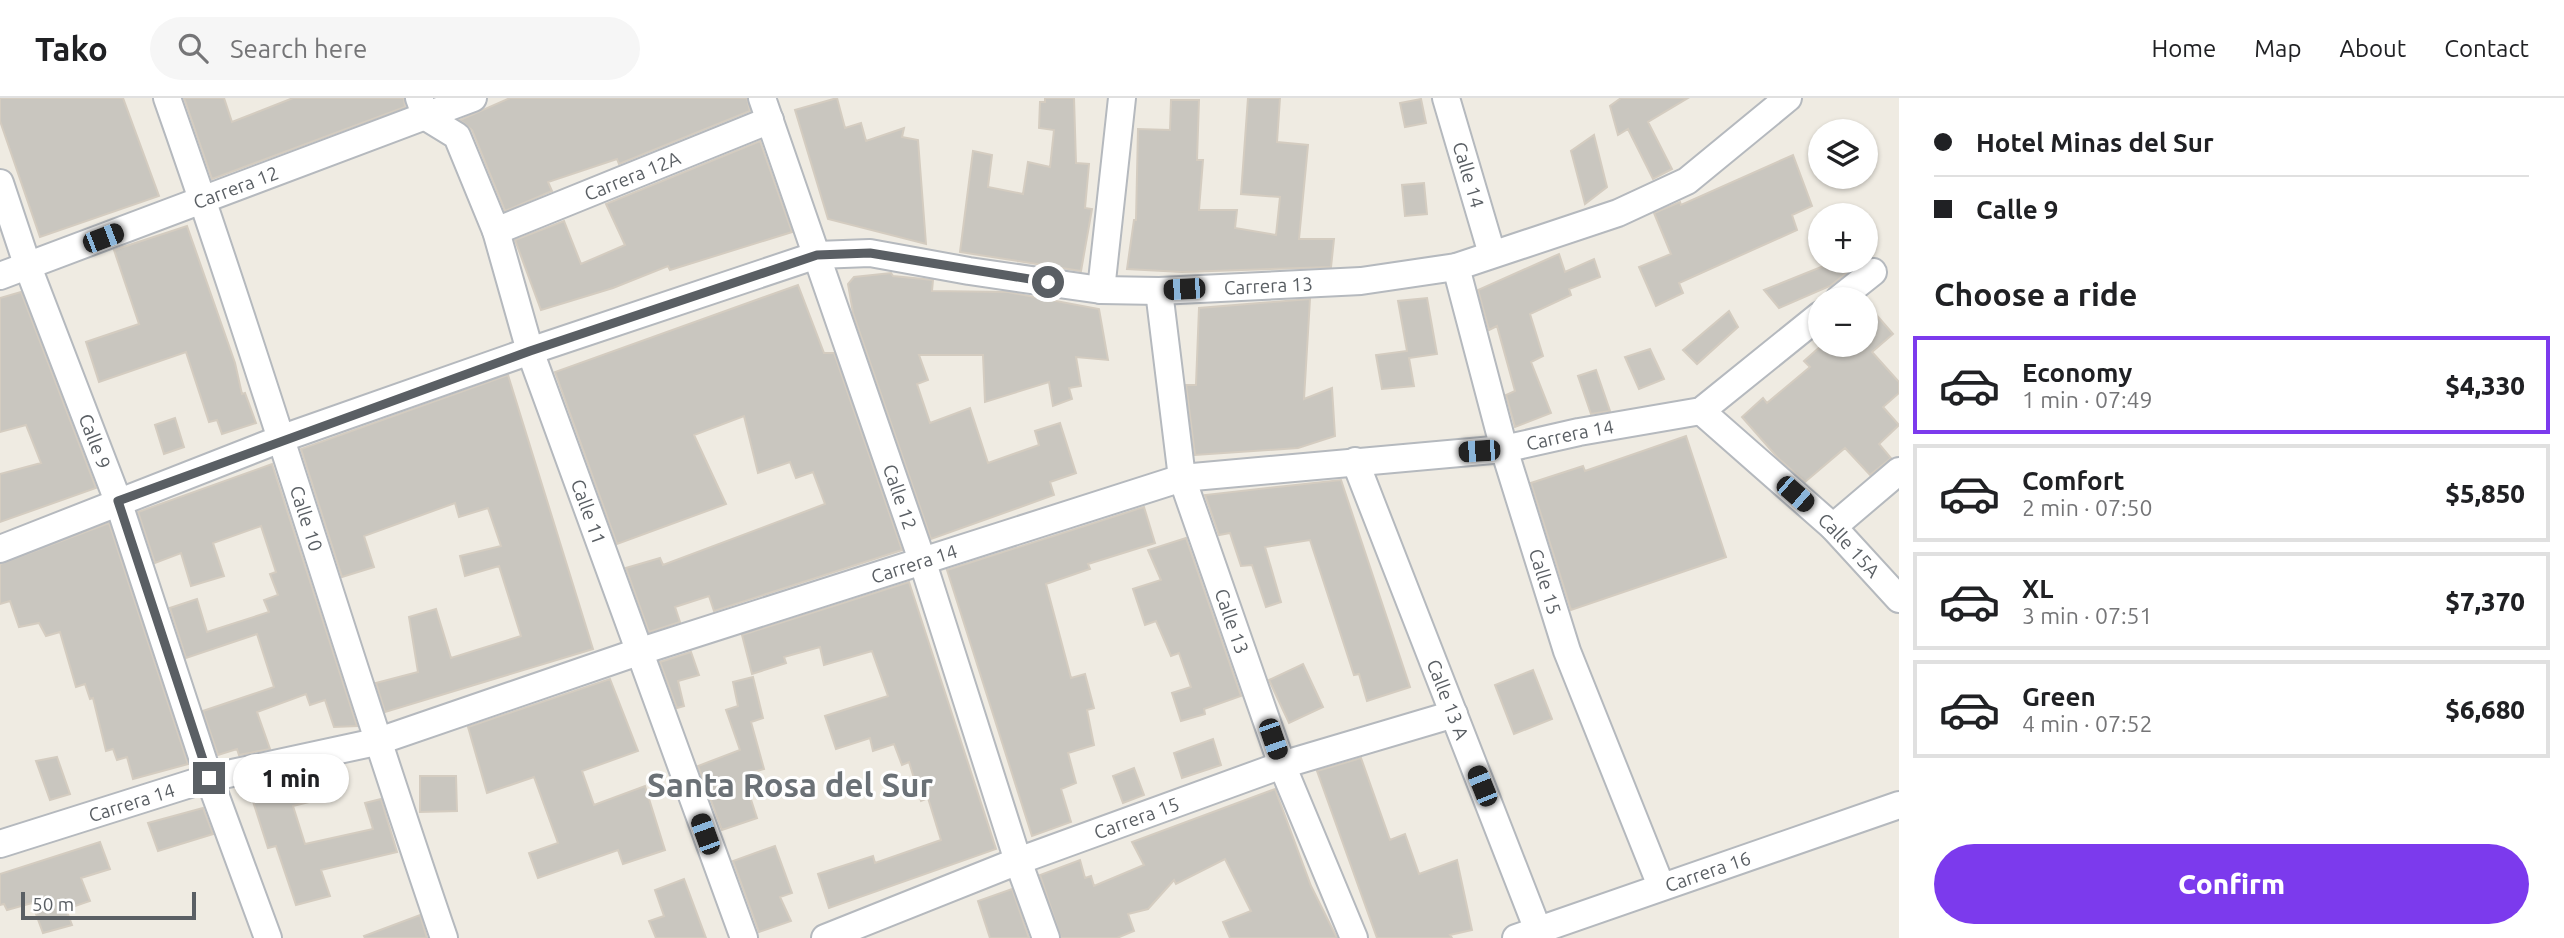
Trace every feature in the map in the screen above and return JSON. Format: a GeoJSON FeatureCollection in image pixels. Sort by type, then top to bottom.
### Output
{"type":"FeatureCollection","features":[{"type":"Feature","properties":{"kind":"street","name":"Calle 10"},"geometry":{"type":"LineString","coordinates":[[167,98],[283,438],[376,742],[444,938]]}},
{"type":"Feature","properties":{"kind":"street","name":"Carrera 12"},"geometry":{"type":"LineString","coordinates":[[0,276],[203,200],[423,108],[473,98]]}},
{"type":"Feature","properties":{"kind":"street"},"geometry":{"type":"LineString","coordinates":[[1101,290],[1122,98]]}},
{"type":"Feature","properties":{"kind":"street","name":"Calle 14"},"geometry":{"type":"LineString","coordinates":[[1446,98],[1492,254]]}},
{"type":"Feature","properties":{"kind":"street","name":"Carrera 13"},"geometry":{"type":"LineString","coordinates":[[0,550],[118,501],[283,438],[530,351],[817,255],[870,253],[969,271],[1101,290],[1159,291],[1361,281],[1456,267],[1618,213],[1687,181],[1788,98]]}},
{"type":"Feature","properties":{"kind":"street","name":"Calle 11"},"geometry":{"type":"LineString","coordinates":[[423,108],[457,136],[496,231],[530,351],[744,938]]}},
{"type":"Feature","properties":{"kind":"street","name":"Carrera 12A"},"geometry":{"type":"LineString","coordinates":[[496,231],[766,109]]}},
{"type":"Feature","properties":{"kind":"street","name":"Calle 12"},"geometry":{"type":"LineString","coordinates":[[766,109],[923,563],[1018,861],[1046,938]]}},
{"type":"Feature","properties":{"kind":"street","name":"Calle 9"},"geometry":{"type":"LineString","coordinates":[[0,183],[28,267],[118,501],[209,778],[268,938]]}},
{"type":"Feature","properties":{"kind":"street","name":"Calle 15"},"geometry":{"type":"LineString","coordinates":[[1456,267],[1503,449],[1567,652],[1661,886]]}},
{"type":"Feature","properties":{"kind":"street"},"geometry":{"type":"LineString","coordinates":[[1854,287],[1871,273]]}},
{"type":"Feature","properties":{"kind":"street","name":"Calle 13"},"geometry":{"type":"LineString","coordinates":[[1159,291],[1182,478],[1282,765],[1354,938]]}},
{"type":"Feature","properties":{"kind":"street","name":"Carrera 14"},"geometry":{"type":"LineString","coordinates":[[0,845],[209,778],[376,742],[638,652],[1182,478],[1503,449],[1579,432],[1701,411],[1808,325]]}},
{"type":"Feature","properties":{"kind":"street","name":"Calle 15A"},"geometry":{"type":"LineString","coordinates":[[1701,411],[1833,527],[1899,600]]}},
{"type":"Feature","properties":{"kind":"street","name":"Calle 13 A"},"geometry":{"type":"LineString","coordinates":[[1355,461],[1454,714],[1532,935]]}},
{"type":"Feature","properties":{"kind":"street"},"geometry":{"type":"LineString","coordinates":[[1833,527],[1899,471]]}},
{"type":"Feature","properties":{"kind":"street","name":"Carrera 15"},"geometry":{"type":"LineString","coordinates":[[825,938],[1018,861],[1282,765],[1454,714]]}},
{"type":"Feature","properties":{"kind":"street","name":"Carrera 16"},"geometry":{"type":"LineString","coordinates":[[1532,935],[1661,886],[1899,805]]}},
{"type":"Feature","properties":{"kind":"building"},"geometry":{"type":"Polygon","coordinates":[[[0,98],[123,98],[159,196],[40,237],[0,121],[0,98]]]}},
{"type":"Feature","properties":{"kind":"building"},"geometry":{"type":"Polygon","coordinates":[[[184,98],[224,98],[232,122],[293,98],[404,98],[405,107],[212,179],[184,98]]]}},
{"type":"Feature","properties":{"kind":"building"},"geometry":{"type":"Polygon","coordinates":[[[510,98],[747,98],[750,111],[619,164],[617,159],[548,182],[552,191],[505,211],[472,130],[460,120],[510,98]]]}},
{"type":"Feature","properties":{"kind":"building"},"geometry":{"type":"Polygon","coordinates":[[[837,98],[845,128],[861,123],[866,141],[904,128],[902,137],[918,140],[926,244],[828,219],[795,110],[837,98]]]}},
{"type":"Feature","properties":{"kind":"building"},"geometry":{"type":"Polygon","coordinates":[[[1045,98],[1074,98],[1076,163],[1089,164],[1085,208],[1092,209],[1081,271],[960,252],[973,151],[992,155],[988,187],[1023,194],[1028,162],[1050,167],[1054,130],[1039,128],[1040,102],[1045,102],[1045,98]]]}},
{"type":"Feature","properties":{"kind":"building"},"geometry":{"type":"Polygon","coordinates":[[[1248,98],[1280,98],[1277,142],[1308,145],[1299,239],[1334,239],[1331,267],[1182,272],[1127,269],[1136,220],[1138,129],[1170,130],[1171,100],[1199,100],[1197,160],[1203,160],[1199,210],[1237,210],[1235,228],[1276,235],[1280,197],[1241,194],[1248,98]]]}},
{"type":"Feature","properties":{"kind":"building"},"geometry":{"type":"Polygon","coordinates":[[[1621,98],[1688,98],[1648,122],[1672,169],[1653,179],[1628,129],[1618,135],[1610,106],[1621,98]]]}},
{"type":"Feature","properties":{"kind":"building"},"geometry":{"type":"Polygon","coordinates":[[[1421,99],[1426,123],[1405,127],[1400,103],[1421,99]]]}},
{"type":"Feature","properties":{"kind":"building"},"geometry":{"type":"Polygon","coordinates":[[[1594,135],[1607,187],[1585,204],[1571,151],[1594,135]]]}},
{"type":"Feature","properties":{"kind":"building"},"geometry":{"type":"Polygon","coordinates":[[[760,141],[792,232],[670,270],[668,266],[613,288],[541,310],[515,240],[564,221],[581,264],[625,245],[606,204],[760,141]]]}},
{"type":"Feature","properties":{"kind":"building"},"geometry":{"type":"Polygon","coordinates":[[[1793,155],[1811,203],[1808,203],[1808,208],[1792,215],[1797,230],[1679,283],[1683,293],[1656,306],[1639,267],[1671,254],[1654,213],[1680,202],[1681,205],[1793,155]]]}},
{"type":"Feature","properties":{"kind":"building"},"geometry":{"type":"Polygon","coordinates":[[[1424,183],[1427,214],[1405,216],[1402,185],[1424,183]]]}},
{"type":"Feature","properties":{"kind":"building"},"geometry":{"type":"Polygon","coordinates":[[[187,226],[235,363],[242,394],[245,393],[256,423],[222,434],[217,420],[209,422],[186,352],[99,382],[86,342],[139,324],[114,250],[187,226]]]}},
{"type":"Feature","properties":{"kind":"building"},"geometry":{"type":"Polygon","coordinates":[[[1559,254],[1565,272],[1594,259],[1600,277],[1569,289],[1571,295],[1530,314],[1543,356],[1531,362],[1551,413],[1515,427],[1506,395],[1515,391],[1497,326],[1489,330],[1478,290],[1559,254]]]}},
{"type":"Feature","properties":{"kind":"building"},"geometry":{"type":"Polygon","coordinates":[[[1808,272],[1847,273],[1828,287],[1808,287],[1808,295],[1779,308],[1764,290],[1808,272]]]}},
{"type":"Feature","properties":{"kind":"building"},"geometry":{"type":"Polygon","coordinates":[[[891,273],[893,276],[933,280],[932,291],[1008,292],[1099,309],[1108,360],[1076,357],[1081,386],[1069,388],[1072,399],[1053,406],[1049,382],[985,402],[983,355],[919,355],[928,380],[917,384],[930,423],[970,408],[988,463],[1039,445],[1035,431],[1060,423],[1076,473],[1050,482],[1054,495],[931,539],[853,313],[848,284],[854,277],[891,273]]]}},
{"type":"Feature","properties":{"kind":"building"},"geometry":{"type":"Polygon","coordinates":[[[798,285],[824,353],[834,353],[902,550],[714,611],[709,596],[675,607],[680,622],[649,632],[626,568],[660,558],[663,565],[825,504],[813,472],[796,478],[790,462],[758,473],[744,416],[694,435],[726,504],[617,544],[555,372],[798,285]]]}},
{"type":"Feature","properties":{"kind":"building"},"geometry":{"type":"Polygon","coordinates":[[[21,292],[96,488],[0,522],[0,474],[41,463],[26,425],[0,432],[0,298],[21,292]]]}},
{"type":"Feature","properties":{"kind":"building"},"geometry":{"type":"Polygon","coordinates":[[[1427,298],[1437,354],[1409,358],[1414,386],[1382,389],[1376,355],[1407,351],[1398,301],[1427,298]]]}},
{"type":"Feature","properties":{"kind":"building"},"geometry":{"type":"Polygon","coordinates":[[[1310,299],[1304,399],[1332,388],[1335,436],[1298,448],[1195,455],[1186,385],[1196,385],[1199,308],[1310,299]]]}},
{"type":"Feature","properties":{"kind":"building"},"geometry":{"type":"Polygon","coordinates":[[[1729,311],[1738,327],[1697,364],[1683,350],[1729,311]]]}},
{"type":"Feature","properties":{"kind":"building"},"geometry":{"type":"Polygon","coordinates":[[[1878,317],[1893,334],[1878,347],[1878,317]]]}},
{"type":"Feature","properties":{"kind":"building"},"geometry":{"type":"Polygon","coordinates":[[[1650,349],[1664,379],[1639,389],[1625,357],[1650,349]]]}},
{"type":"Feature","properties":{"kind":"building"},"geometry":{"type":"Polygon","coordinates":[[[1808,357],[1876,357],[1899,382],[1899,393],[1883,407],[1899,425],[1879,444],[1891,458],[1870,475],[1845,448],[1805,482],[1778,458],[1742,417],[1763,398],[1767,403],[1810,367],[1804,361],[1808,357]]]}},
{"type":"Feature","properties":{"kind":"building"},"geometry":{"type":"Polygon","coordinates":[[[1596,370],[1610,411],[1591,414],[1578,376],[1596,370]]]}},
{"type":"Feature","properties":{"kind":"building"},"geometry":{"type":"Polygon","coordinates":[[[508,375],[593,649],[385,712],[376,683],[418,672],[409,617],[436,609],[451,658],[521,636],[499,566],[465,576],[460,556],[501,546],[488,508],[459,517],[455,503],[364,536],[374,567],[342,577],[301,449],[508,375]]]}},
{"type":"Feature","properties":{"kind":"building"},"geometry":{"type":"Polygon","coordinates":[[[175,418],[184,447],[164,454],[155,425],[175,418]]]}},
{"type":"Feature","properties":{"kind":"building"},"geometry":{"type":"Polygon","coordinates":[[[1686,436],[1726,557],[1571,610],[1531,483],[1583,466],[1585,471],[1686,436]]]}},
{"type":"Feature","properties":{"kind":"building"},"geometry":{"type":"Polygon","coordinates":[[[272,464],[357,726],[334,727],[325,700],[310,705],[306,694],[257,712],[270,749],[239,755],[237,749],[218,755],[203,711],[274,687],[257,634],[186,658],[170,608],[197,599],[207,632],[269,612],[264,600],[278,595],[270,574],[276,572],[261,526],[213,543],[224,576],[191,586],[181,553],[155,563],[138,512],[272,464]]]}},
{"type":"Feature","properties":{"kind":"building"},"geometry":{"type":"Polygon","coordinates":[[[1341,480],[1410,687],[1367,701],[1359,674],[1354,675],[1310,540],[1265,547],[1281,602],[1266,607],[1252,565],[1241,566],[1230,533],[1219,535],[1205,495],[1341,480]]]}},
{"type":"Feature","properties":{"kind":"building"},"geometry":{"type":"Polygon","coordinates":[[[1144,507],[1155,543],[1088,564],[1090,569],[1046,584],[1071,678],[1085,674],[1094,708],[1087,710],[1094,745],[1068,753],[1076,783],[1061,789],[1071,822],[1032,836],[947,570],[1144,507]]]}},
{"type":"Feature","properties":{"kind":"building"},"geometry":{"type":"Polygon","coordinates":[[[109,523],[188,764],[133,779],[127,757],[117,760],[113,749],[106,751],[93,698],[90,699],[85,684],[76,687],[60,632],[46,636],[39,623],[19,627],[10,601],[0,604],[0,564],[109,523]]]}},
{"type":"Feature","properties":{"kind":"building"},"geometry":{"type":"Polygon","coordinates":[[[1186,538],[1241,696],[1204,709],[1205,714],[1181,721],[1172,693],[1191,687],[1179,653],[1171,656],[1156,621],[1145,625],[1133,589],[1161,580],[1148,550],[1186,538]]]}},
{"type":"Feature","properties":{"kind":"building"},"geometry":{"type":"Polygon","coordinates":[[[909,582],[996,849],[829,908],[818,874],[873,856],[875,863],[941,840],[928,798],[921,801],[909,762],[902,765],[894,744],[873,751],[870,738],[836,749],[825,716],[888,696],[872,651],[824,665],[820,647],[784,657],[786,663],[752,674],[742,635],[909,582]]]}},
{"type":"Feature","properties":{"kind":"building"},"geometry":{"type":"Polygon","coordinates":[[[691,652],[699,675],[678,681],[684,706],[677,708],[660,662],[691,652]]]}},
{"type":"Feature","properties":{"kind":"building"},"geometry":{"type":"Polygon","coordinates":[[[1303,664],[1323,707],[1289,723],[1269,680],[1303,664]]]}},
{"type":"Feature","properties":{"kind":"building"},"geometry":{"type":"Polygon","coordinates":[[[1533,670],[1552,719],[1514,734],[1495,685],[1533,670]]]}},
{"type":"Feature","properties":{"kind":"building"},"geometry":{"type":"Polygon","coordinates":[[[753,677],[763,718],[751,722],[764,769],[743,775],[757,818],[722,830],[698,766],[740,750],[726,710],[738,706],[733,682],[753,677]]]}},
{"type":"Feature","properties":{"kind":"building"},"geometry":{"type":"Polygon","coordinates":[[[610,679],[638,751],[582,771],[594,805],[645,786],[665,850],[623,864],[618,850],[538,878],[529,853],[558,843],[534,777],[487,793],[468,727],[610,679]]]}},
{"type":"Feature","properties":{"kind":"building"},"geometry":{"type":"Polygon","coordinates":[[[1213,739],[1221,765],[1182,778],[1174,753],[1213,739]]]}},
{"type":"Feature","properties":{"kind":"building"},"geometry":{"type":"Polygon","coordinates":[[[57,757],[70,794],[50,800],[36,761],[57,757]]]}},
{"type":"Feature","properties":{"kind":"building"},"geometry":{"type":"Polygon","coordinates":[[[1361,758],[1390,840],[1405,834],[1419,874],[1457,860],[1472,930],[1450,935],[1452,938],[1377,938],[1317,771],[1361,758]]]}},
{"type":"Feature","properties":{"kind":"building"},"geometry":{"type":"Polygon","coordinates":[[[1134,768],[1144,795],[1123,803],[1113,776],[1134,768]]]}},
{"type":"Feature","properties":{"kind":"building"},"geometry":{"type":"Polygon","coordinates":[[[314,772],[321,799],[293,806],[305,844],[373,829],[365,803],[381,799],[397,852],[321,870],[330,896],[296,905],[276,846],[268,848],[248,786],[314,772]]]}},
{"type":"Feature","properties":{"kind":"building"},"geometry":{"type":"Polygon","coordinates":[[[420,776],[456,776],[457,811],[420,812],[420,776]]]}},
{"type":"Feature","properties":{"kind":"building"},"geometry":{"type":"Polygon","coordinates":[[[1275,789],[1311,886],[1337,938],[1230,938],[1223,922],[1251,911],[1225,859],[1176,884],[1174,880],[1148,909],[1128,914],[1134,931],[1117,938],[1061,938],[1040,875],[1080,860],[1085,878],[1091,876],[1094,886],[1144,865],[1132,842],[1275,789]]]}},
{"type":"Feature","properties":{"kind":"building"},"geometry":{"type":"Polygon","coordinates":[[[203,808],[213,834],[158,851],[148,823],[203,808]]]}},
{"type":"Feature","properties":{"kind":"building"},"geometry":{"type":"Polygon","coordinates":[[[100,842],[110,869],[81,878],[90,901],[66,909],[72,925],[43,933],[32,903],[7,910],[4,904],[0,905],[0,874],[100,842]]]}},
{"type":"Feature","properties":{"kind":"building"},"geometry":{"type":"Polygon","coordinates":[[[775,846],[792,893],[780,897],[791,921],[759,932],[733,861],[775,846]]]}},
{"type":"Feature","properties":{"kind":"building"},"geometry":{"type":"Polygon","coordinates":[[[684,879],[706,938],[656,938],[649,921],[664,916],[655,890],[684,879]]]}},
{"type":"Feature","properties":{"kind":"building"},"geometry":{"type":"Polygon","coordinates":[[[1012,889],[1029,938],[990,938],[978,901],[1012,889]]]}},
{"type":"Feature","properties":{"kind":"building"},"geometry":{"type":"Polygon","coordinates":[[[420,915],[427,938],[364,936],[420,915]]]}},
{"type":"Feature","properties":{"kind":"district","name":"Santa Rosa del Sur"},"geometry":{"type":"Point","coordinates":[790,784]}},
{"type":"Feature","properties":{"kind":"route"},"geometry":{"type":"LineString","coordinates":[[209,778],[118,501],[283,438],[530,351],[817,255],[870,253],[1048,282]]}}]}
